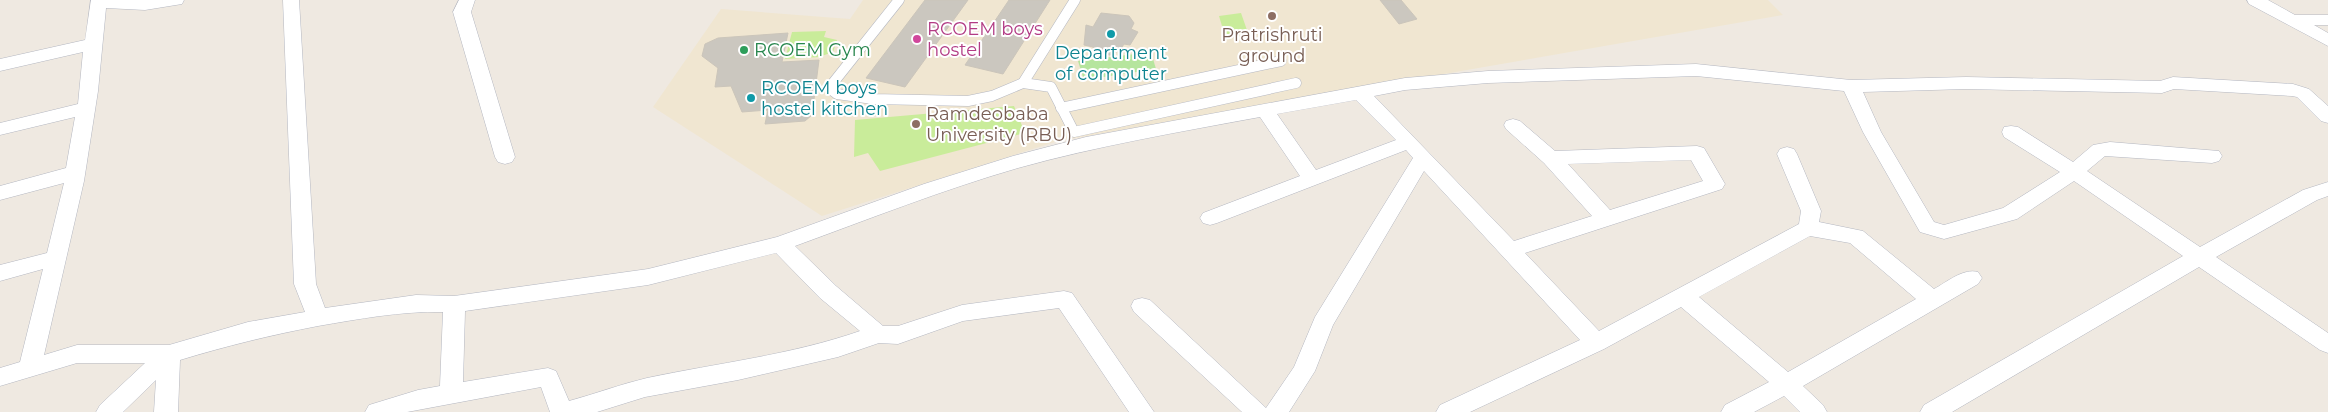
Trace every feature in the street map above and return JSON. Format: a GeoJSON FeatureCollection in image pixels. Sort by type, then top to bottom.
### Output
{"type":"FeatureCollection","features":[{"type":"Feature","properties":{"kind":"street"},"geometry":{"type":"LineString","coordinates":[[30,368],[75,173],[86,108],[99,1],[145,5],[176,0]]}},
{"type":"Feature","properties":{"kind":"street"},"geometry":{"type":"LineString","coordinates":[[291,0],[305,284],[318,318]]}},
{"type":"Feature","properties":{"kind":"street"},"geometry":{"type":"LineString","coordinates":[[467,0],[462,12],[505,157]]}},
{"type":"Feature","properties":{"kind":"street"},"geometry":{"type":"LineString","coordinates":[[2256,0],[2328,40]]}},
{"type":"Feature","properties":{"kind":"street"},"geometry":{"type":"LineString","coordinates":[[2292,20],[2328,20]]}},
{"type":"Feature","properties":{"kind":"street"},"geometry":{"type":"LineString","coordinates":[[0,65],[93,44]]}},
{"type":"Feature","properties":{"kind":"street"},"geometry":{"type":"LineString","coordinates":[[0,377],[77,354],[169,354],[248,331],[318,318],[416,303],[454,304],[648,277],[780,244],[931,188],[1013,163],[1095,142],[1405,84],[1488,77],[1696,70],[1851,86],[1966,82],[2162,87],[2173,83],[2293,90],[2303,94],[2328,117]]}},
{"type":"Feature","properties":{"kind":"street"},"geometry":{"type":"LineString","coordinates":[[1851,86],[1872,132],[1927,227],[1944,232],[2010,214],[2074,172],[2100,150],[2110,149],[2212,156]]}},
{"type":"Feature","properties":{"kind":"street"},"geometry":{"type":"LineString","coordinates":[[1360,93],[1416,149],[1596,343]]}},
{"type":"Feature","properties":{"kind":"street"},"geometry":{"type":"LineString","coordinates":[[0,129],[86,108]]}},
{"type":"Feature","properties":{"kind":"street"},"geometry":{"type":"LineString","coordinates":[[1265,111],[1312,179]]}},
{"type":"Feature","properties":{"kind":"street"},"geometry":{"type":"LineString","coordinates":[[1513,125],[1551,158],[1606,219]]}},
{"type":"Feature","properties":{"kind":"street"},"geometry":{"type":"LineString","coordinates":[[2011,132],[2074,172],[2328,344]]}},
{"type":"Feature","properties":{"kind":"street"},"geometry":{"type":"LineString","coordinates":[[1210,218],[1312,179],[1416,149]]}},
{"type":"Feature","properties":{"kind":"street"},"geometry":{"type":"LineString","coordinates":[[1276,412],[1304,371],[1323,322],[1416,149]]}},
{"type":"Feature","properties":{"kind":"street"},"geometry":{"type":"LineString","coordinates":[[1510,250],[1715,184],[1697,153],[1551,158]]}},
{"type":"Feature","properties":{"kind":"street"},"geometry":{"type":"LineString","coordinates":[[1786,154],[1811,211],[1808,228]]}},
{"type":"Feature","properties":{"kind":"street"},"geometry":{"type":"LineString","coordinates":[[0,193],[75,173]]}},
{"type":"Feature","properties":{"kind":"street"},"geometry":{"type":"LineString","coordinates":[[1932,412],[2199,257],[2310,195],[2328,189]]}},
{"type":"Feature","properties":{"kind":"street"},"geometry":{"type":"LineString","coordinates":[[1448,412],[1596,343],[1808,228],[1856,236],[1932,300]]}},
{"type":"Feature","properties":{"kind":"street"},"geometry":{"type":"LineString","coordinates":[[780,244],[828,292],[878,334]]}},
{"type":"Feature","properties":{"kind":"street"},"geometry":{"type":"LineString","coordinates":[[0,274],[56,258]]}},
{"type":"Feature","properties":{"kind":"street"},"geometry":{"type":"LineString","coordinates":[[1734,412],[1971,278]]}},
{"type":"Feature","properties":{"kind":"street"},"geometry":{"type":"LineString","coordinates":[[1682,295],[1786,384],[1815,412]]}},
{"type":"Feature","properties":{"kind":"street"},"geometry":{"type":"LineString","coordinates":[[566,412],[644,388],[738,371],[829,350],[878,334],[898,335],[962,313],[1064,299],[1142,412]]}},
{"type":"Feature","properties":{"kind":"street"},"geometry":{"type":"LineString","coordinates":[[451,394],[454,304]]}},
{"type":"Feature","properties":{"kind":"street"},"geometry":{"type":"LineString","coordinates":[[1142,306],[1257,412]]}},
{"type":"Feature","properties":{"kind":"street"},"geometry":{"type":"LineString","coordinates":[[108,412],[169,354]]}},
{"type":"Feature","properties":{"kind":"street"},"geometry":{"type":"LineString","coordinates":[[166,412],[169,354]]}},
{"type":"Feature","properties":{"kind":"street"},"geometry":{"type":"LineString","coordinates":[[377,412],[418,399],[548,377],[562,412]]}},
{"type":"Feature","properties":{"kind":"lane"},"geometry":{"type":"LineString","coordinates":[[900,0],[829,88],[836,94],[873,99],[968,101],[992,96],[1024,83],[1051,87],[1074,132],[1296,83]]}},
{"type":"Feature","properties":{"kind":"lane"},"geometry":{"type":"LineString","coordinates":[[1024,83],[1075,0]]}},
{"type":"Feature","properties":{"kind":"lane"},"geometry":{"type":"LineString","coordinates":[[1061,108],[1281,61]]}},
{"type":"Feature","properties":{"kind":"shaded area","name":"Ramdeobaba University (RBU)"},"geometry":{"type":"Polygon","coordinates":[[[863,0],[1768,0],[1783,15],[1058,141],[822,216],[653,107],[721,9],[850,19],[863,0]]]}},
{"type":"Feature","properties":{"kind":"green space"},"geometry":{"type":"Polygon","coordinates":[[[1241,13],[1248,33],[1225,36],[1219,16],[1241,13]]]}},
{"type":"Feature","properties":{"kind":"green space"},"geometry":{"type":"Polygon","coordinates":[[[826,31],[824,37],[837,40],[833,52],[819,57],[785,59],[792,32],[826,31]]]}},
{"type":"Feature","properties":{"kind":"green space"},"geometry":{"type":"Polygon","coordinates":[[[1151,52],[1156,69],[1084,80],[1078,61],[1151,52]]]}},
{"type":"Feature","properties":{"kind":"green space"},"geometry":{"type":"Polygon","coordinates":[[[1014,106],[1025,133],[880,171],[868,153],[854,157],[855,120],[1014,106]]]}},
{"type":"Feature","properties":{"kind":"building","name":"RCOEM boys hostel"},"geometry":{"type":"Polygon","coordinates":[[[925,0],[968,0],[905,87],[866,78],[925,0]]]}},
{"type":"Feature","properties":{"kind":"building","name":"RCOEM boys hostel"},"geometry":{"type":"Polygon","coordinates":[[[1009,0],[1050,0],[1003,74],[965,65],[1009,0]]]}},
{"type":"Feature","properties":{"kind":"building"},"geometry":{"type":"Polygon","coordinates":[[[1380,0],[1401,0],[1417,19],[1399,24],[1380,0]]]}},
{"type":"Feature","properties":{"kind":"building","name":"Department of computer"},"geometry":{"type":"Polygon","coordinates":[[[1101,13],[1129,16],[1134,23],[1131,29],[1138,32],[1130,45],[1124,44],[1120,50],[1110,55],[1095,52],[1093,47],[1084,45],[1086,25],[1093,27],[1101,13]]]}},
{"type":"Feature","properties":{"kind":"building"},"geometry":{"type":"Polygon","coordinates":[[[788,33],[782,62],[819,60],[812,115],[805,121],[765,124],[768,110],[742,112],[731,86],[715,87],[718,68],[702,56],[705,44],[718,38],[788,33]]]}},
{"type":"Feature","properties":{"kind":"place","name":"Pratrishruti ground"},"geometry":{"type":"Point","coordinates":[1272,16]}},
{"type":"Feature","properties":{"kind":"place","name":"Department of computer"},"geometry":{"type":"Point","coordinates":[1111,34]}},
{"type":"Feature","properties":{"kind":"place","name":"RCOEM boys hostel"},"geometry":{"type":"Point","coordinates":[917,39]}},
{"type":"Feature","properties":{"kind":"place","name":"RCOEM Gym"},"geometry":{"type":"Point","coordinates":[744,50]}},
{"type":"Feature","properties":{"kind":"place","name":"RCOEM boys hostel kitchen"},"geometry":{"type":"Point","coordinates":[751,98]}},
{"type":"Feature","properties":{"kind":"place","name":"Ramdeobaba University (RBU)"},"geometry":{"type":"Point","coordinates":[916,124]}}]}
